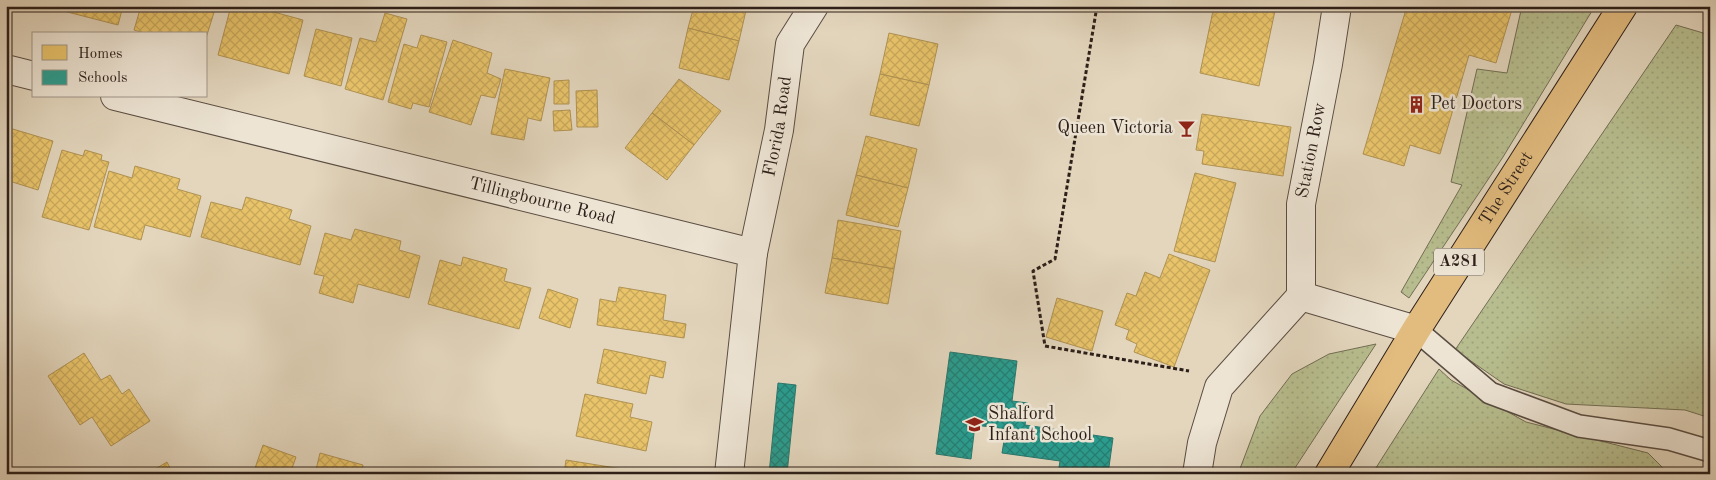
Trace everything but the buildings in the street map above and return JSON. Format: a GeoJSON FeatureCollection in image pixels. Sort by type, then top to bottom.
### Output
{"type":"FeatureCollection","features":[{"type":"Feature","properties":{"kind":"main road","name":"The Street"},"geometry":{"type":"LineString","coordinates":[[1329,474],[1416,330],[1623,6]]}},
{"type":"Feature","properties":{"kind":"street","name":"Florida Road"},"geometry":{"type":"LineString","coordinates":[[753,254],[779,130],[790,44],[814,6]]}},
{"type":"Feature","properties":{"kind":"street","name":"Station Row"},"geometry":{"type":"LineString","coordinates":[[1301,296],[1301,204],[1328,64],[1337,6]]}},
{"type":"Feature","properties":{"kind":"street"},"geometry":{"type":"LineString","coordinates":[[6,69],[32,76]]}},
{"type":"Feature","properties":{"kind":"street","name":"Tillingbourne Road"},"geometry":{"type":"LineString","coordinates":[[123,98],[753,254]]}},
{"type":"Feature","properties":{"kind":"street"},"geometry":{"type":"LineString","coordinates":[[729,474],[753,254]]}},
{"type":"Feature","properties":{"kind":"street"},"geometry":{"type":"LineString","coordinates":[[1197,474],[1202,444],[1219,387],[1301,296],[1416,330]]}},
{"type":"Feature","properties":{"kind":"lane"},"geometry":{"type":"LineString","coordinates":[[1416,330],[1490,392],[1579,426],[1669,439],[1710,450]]}},
{"type":"Feature","properties":{"kind":"path"},"geometry":{"type":"LineString","coordinates":[[1097,6],[1055,260],[1033,270],[1045,346],[1201,372],[1219,387]]}},
{"type":"Feature","properties":{"kind":"green space"},"geometry":{"type":"Polygon","coordinates":[[[1522,6],[1595,6],[1503,157],[1409,298],[1401,292],[1462,185],[1451,182],[1477,69],[1507,73],[1522,6]]]}},
{"type":"Feature","properties":{"kind":"green space"},"geometry":{"type":"Polygon","coordinates":[[[1676,25],[1710,35],[1710,418],[1685,410],[1566,404],[1504,384],[1455,350],[1676,25]]]}},
{"type":"Feature","properties":{"kind":"green space"},"geometry":{"type":"Polygon","coordinates":[[[1376,344],[1291,474],[1238,474],[1260,416],[1292,374],[1329,354],[1376,344]]]}},
{"type":"Feature","properties":{"kind":"green space"},"geometry":{"type":"Polygon","coordinates":[[[1439,369],[1451,380],[1526,422],[1648,453],[1669,474],[1372,474],[1439,369]]]}},
{"type":"Feature","properties":{"kind":"place","name":"Pet Doctors"},"geometry":{"type":"Point","coordinates":[1416,104]}},
{"type":"Feature","properties":{"kind":"place","name":"Queen Victoria"},"geometry":{"type":"Point","coordinates":[1187,128]}},
{"type":"Feature","properties":{"kind":"place","name":"Shalford Infant School"},"geometry":{"type":"Point","coordinates":[974,424]}}]}
